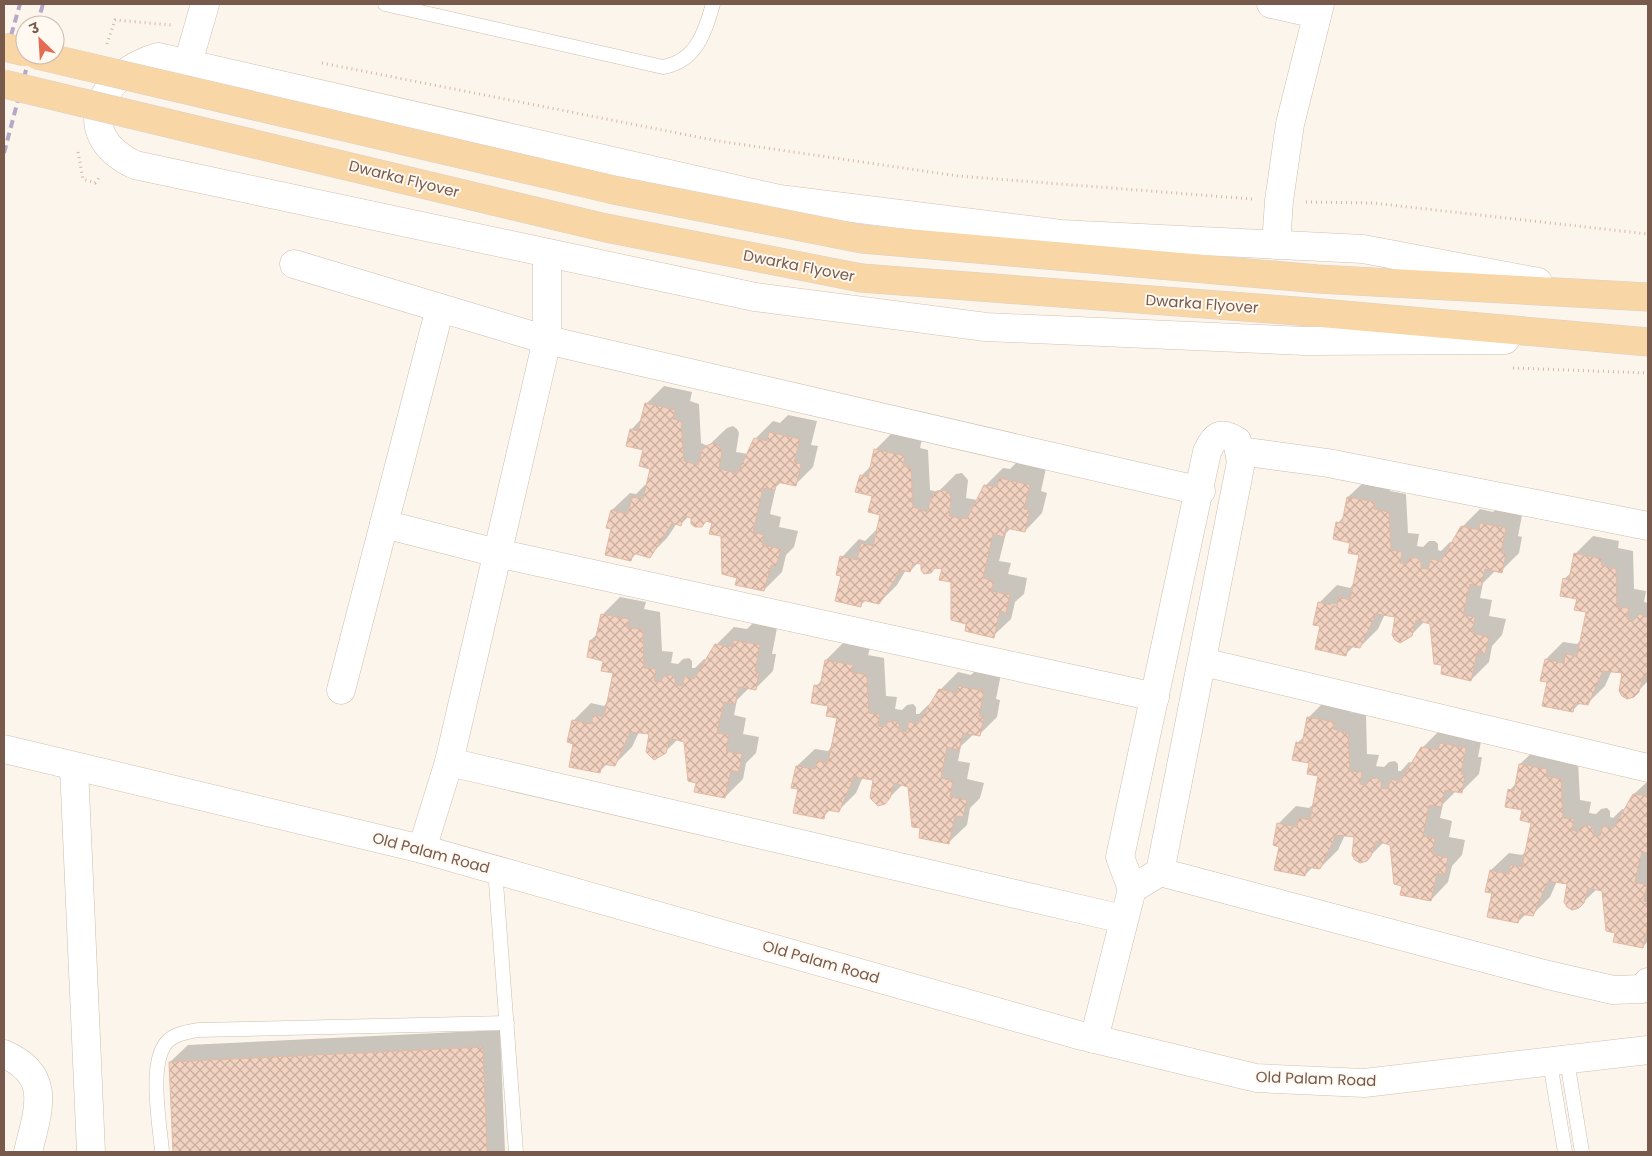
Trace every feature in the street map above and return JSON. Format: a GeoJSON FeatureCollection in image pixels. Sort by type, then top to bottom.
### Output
{"type":"FeatureCollection","features":[{"type":"Feature","properties":{"kind":"main road"},"geometry":{"type":"LineString","coordinates":[[65,62],[614,190],[862,239],[1318,279],[1648,297]]}},
{"type":"Feature","properties":{"kind":"main road","name":"Dwarka Flyover"},"geometry":{"type":"LineString","coordinates":[[4,84],[606,228],[861,278],[1470,326],[1648,342]]}},
{"type":"Feature","properties":{"kind":"street"},"geometry":{"type":"LineString","coordinates":[[1271,4],[1318,9],[1290,124],[1279,201],[1276,245]]}},
{"type":"Feature","properties":{"kind":"street"},"geometry":{"type":"LineString","coordinates":[[188,63],[202,15]]}},
{"type":"Feature","properties":{"kind":"street"},"geometry":{"type":"LineString","coordinates":[[1606,295],[1363,249],[1060,234],[779,199],[158,57],[138,64],[118,78],[104,94],[98,115],[99,130],[108,146],[124,160],[135,165],[755,297],[986,327],[1305,341],[1612,339]]}},
{"type":"Feature","properties":{"kind":"street"},"geometry":{"type":"LineString","coordinates":[[422,849],[449,762],[547,340],[547,253]]}},
{"type":"Feature","properties":{"kind":"street"},"geometry":{"type":"LineString","coordinates":[[294,264],[547,340],[1201,491]]}},
{"type":"Feature","properties":{"kind":"street"},"geometry":{"type":"LineString","coordinates":[[341,690],[440,308]]}},
{"type":"Feature","properties":{"kind":"street"},"geometry":{"type":"LineString","coordinates":[[1094,1039],[1132,889],[1120,857],[1201,491],[1207,452],[1212,440],[1220,435],[1229,436],[1237,441],[1241,462],[1160,872]]}},
{"type":"Feature","properties":{"kind":"street"},"geometry":{"type":"LineString","coordinates":[[1240,451],[1328,463],[1648,526]]}},
{"type":"Feature","properties":{"kind":"street"},"geometry":{"type":"LineString","coordinates":[[384,524],[497,553],[1155,696]]}},
{"type":"Feature","properties":{"kind":"street"},"geometry":{"type":"LineString","coordinates":[[1203,662],[1648,768]]}},
{"type":"Feature","properties":{"kind":"street","name":"Old Palam Road"},"geometry":{"type":"LineString","coordinates":[[4,749],[422,849],[1094,1039],[1256,1078],[1364,1083],[1558,1062],[1648,1050]]}},
{"type":"Feature","properties":{"kind":"street"},"geometry":{"type":"LineString","coordinates":[[449,762],[1123,919]]}},
{"type":"Feature","properties":{"kind":"street"},"geometry":{"type":"LineString","coordinates":[[74,766],[91,1152]]}},
{"type":"Feature","properties":{"kind":"street"},"geometry":{"type":"LineString","coordinates":[[1132,889],[1160,872],[1604,988],[1613,990],[1642,989],[1648,982]]}},
{"type":"Feature","properties":{"kind":"street"},"geometry":{"type":"LineString","coordinates":[[4,1054],[28,1068],[37,1085],[39,1108],[28,1152]]}},
{"type":"Feature","properties":{"kind":"lane"},"geometry":{"type":"LineString","coordinates":[[385,4],[663,67],[674,65],[698,46],[707,26],[713,4]]}},
{"type":"Feature","properties":{"kind":"lane"},"geometry":{"type":"LineString","coordinates":[[495,869],[516,1152]]}},
{"type":"Feature","properties":{"kind":"lane"},"geometry":{"type":"LineString","coordinates":[[162,1152],[157,1074],[158,1057],[162,1048],[170,1039],[183,1033],[198,1030],[507,1023]]}},
{"type":"Feature","properties":{"kind":"lane"},"geometry":{"type":"LineString","coordinates":[[1558,1062],[1565,1152]]}},
{"type":"Feature","properties":{"kind":"lane"},"geometry":{"type":"LineString","coordinates":[[1558,1062],[1582,1152]]}},
{"type":"Feature","properties":{"kind":"path"},"geometry":{"type":"LineString","coordinates":[[115,20],[202,15]]}},
{"type":"Feature","properties":{"kind":"path"},"geometry":{"type":"LineString","coordinates":[[320,63],[520,104],[718,141],[958,176],[1279,201],[1373,203],[1648,234]]}},
{"type":"Feature","properties":{"kind":"path"},"geometry":{"type":"LineString","coordinates":[[78,150],[83,179],[95,183],[98,178]]}},
{"type":"Feature","properties":{"kind":"building"},"geometry":{"type":"Polygon","coordinates":[[[645,403],[675,410],[673,419],[681,421],[684,461],[698,465],[702,450],[714,443],[722,451],[719,469],[738,473],[754,438],[767,441],[769,432],[800,439],[794,462],[801,464],[796,486],[777,482],[775,490],[763,488],[753,532],[764,535],[762,545],[781,549],[776,566],[771,565],[764,591],[735,585],[737,578],[722,574],[721,536],[709,534],[712,523],[706,521],[702,527],[695,527],[691,524],[691,518],[684,516],[681,526],[672,523],[650,558],[633,553],[631,561],[605,555],[611,529],[606,528],[611,510],[628,514],[632,497],[643,499],[650,469],[639,466],[643,450],[626,446],[630,429],[638,431],[645,403]]]}},
{"type":"Feature","properties":{"kind":"building"},"geometry":{"type":"Polygon","coordinates":[[[874,449],[905,456],[903,466],[911,468],[913,507],[927,512],[932,496],[937,491],[944,490],[949,493],[951,498],[949,516],[967,519],[984,485],[997,487],[999,478],[1030,485],[1024,509],[1030,510],[1025,532],[1006,528],[1004,537],[993,534],[983,578],[994,581],[991,591],[1010,595],[1006,613],[1000,611],[994,638],[965,631],[966,624],[951,620],[951,582],[939,580],[942,569],[935,568],[931,573],[924,574],[921,570],[921,564],[913,563],[910,572],[901,570],[879,604],[862,600],[861,607],[835,601],[841,576],[836,575],[840,556],[857,560],[861,543],[873,546],[880,515],[868,512],[872,496],[855,492],[860,475],[868,477],[874,449]]]}},
{"type":"Feature","properties":{"kind":"building"},"geometry":{"type":"Polygon","coordinates":[[[1347,497],[1375,502],[1374,509],[1389,512],[1391,550],[1402,552],[1400,563],[1406,564],[1410,558],[1417,558],[1421,562],[1421,568],[1428,569],[1431,559],[1441,561],[1461,526],[1479,530],[1480,523],[1506,528],[1501,553],[1506,554],[1502,573],[1485,569],[1481,587],[1470,584],[1463,615],[1475,617],[1472,633],[1489,637],[1485,654],[1477,652],[1471,681],[1441,674],[1442,665],[1434,664],[1430,624],[1416,620],[1412,636],[1400,643],[1392,635],[1395,617],[1376,614],[1360,648],[1348,646],[1346,656],[1315,649],[1320,626],[1313,625],[1318,602],[1337,606],[1338,597],[1350,600],[1359,555],[1348,553],[1350,543],[1333,539],[1336,522],[1342,523],[1347,497]]]}},
{"type":"Feature","properties":{"kind":"building"},"geometry":{"type":"Polygon","coordinates":[[[1574,553],[1602,559],[1601,565],[1616,569],[1617,607],[1629,608],[1627,619],[1633,621],[1640,614],[1648,618],[1648,678],[1643,677],[1639,692],[1634,697],[1627,699],[1619,691],[1622,673],[1603,671],[1588,705],[1575,703],[1573,712],[1542,706],[1547,682],[1540,681],[1545,659],[1564,663],[1565,654],[1577,656],[1586,612],[1574,610],[1577,599],[1560,596],[1563,578],[1569,580],[1574,553]]]}},
{"type":"Feature","properties":{"kind":"building"},"geometry":{"type":"Polygon","coordinates":[[[601,614],[629,619],[627,627],[643,630],[644,668],[656,669],[654,681],[660,682],[664,676],[671,675],[675,679],[675,685],[682,686],[685,676],[694,679],[715,644],[732,647],[734,640],[760,645],[755,671],[759,672],[756,690],[739,687],[735,704],[724,702],[717,733],[729,735],[726,751],[742,754],[739,772],[731,770],[725,798],[694,792],[696,783],[688,781],[684,742],[670,738],[666,753],[654,760],[646,752],[649,734],[630,732],[615,766],[602,764],[600,773],[569,767],[573,744],[567,742],[572,720],[591,724],[593,715],[604,717],[613,673],[601,671],[603,661],[587,657],[590,640],[595,641],[601,614]]]}},
{"type":"Feature","properties":{"kind":"building"},"geometry":{"type":"Polygon","coordinates":[[[825,660],[853,665],[852,672],[867,675],[869,713],[880,715],[878,726],[884,727],[888,722],[895,721],[899,724],[899,731],[906,732],[909,722],[918,724],[939,689],[957,693],[958,686],[984,691],[979,716],[984,717],[980,736],[963,733],[959,750],[947,747],[941,778],[953,781],[950,797],[967,800],[963,817],[955,816],[949,844],[919,838],[920,828],[912,827],[908,787],[894,783],[890,798],[885,804],[878,806],[870,798],[873,780],[854,777],[839,812],[826,810],[824,819],[793,813],[798,789],[791,788],[796,766],[815,769],[817,760],[828,763],[837,718],[826,716],[828,706],[811,703],[814,685],[820,686],[825,660]]]}},
{"type":"Feature","properties":{"kind":"building"},"geometry":{"type":"Polygon","coordinates":[[[1307,717],[1335,722],[1333,729],[1348,733],[1350,771],[1362,772],[1360,784],[1366,785],[1370,779],[1377,778],[1381,782],[1381,788],[1388,789],[1391,779],[1400,782],[1421,747],[1438,750],[1440,743],[1466,748],[1461,774],[1465,775],[1462,793],[1445,790],[1441,807],[1429,805],[1423,836],[1435,838],[1432,854],[1448,858],[1445,875],[1437,873],[1431,901],[1400,895],[1402,886],[1394,884],[1390,845],[1376,841],[1371,856],[1367,861],[1360,863],[1352,855],[1354,837],[1336,835],[1320,869],[1307,867],[1305,876],[1274,870],[1279,847],[1273,845],[1277,823],[1297,827],[1298,818],[1310,820],[1318,776],[1307,774],[1309,763],[1292,760],[1296,742],[1302,744],[1307,717]]]}},
{"type":"Feature","properties":{"kind":"building"},"geometry":{"type":"Polygon","coordinates":[[[1519,764],[1547,769],[1546,776],[1561,779],[1563,818],[1574,819],[1572,830],[1578,832],[1582,826],[1589,825],[1593,829],[1593,835],[1600,836],[1603,826],[1613,829],[1633,794],[1648,796],[1648,853],[1642,852],[1635,882],[1647,885],[1644,901],[1648,902],[1648,924],[1643,948],[1613,942],[1615,933],[1606,931],[1602,891],[1588,888],[1584,903],[1579,908],[1572,910],[1564,902],[1567,884],[1548,881],[1533,916],[1520,914],[1518,923],[1487,917],[1492,893],[1485,892],[1490,870],[1509,874],[1510,865],[1522,867],[1531,823],[1520,820],[1522,810],[1505,807],[1508,789],[1514,791],[1519,764]]]}},
{"type":"Feature","properties":{"kind":"building"},"geometry":{"type":"Polygon","coordinates":[[[483,1047],[487,1152],[173,1152],[169,1062],[483,1047]]]}},
{"type":"Feature","properties":{"kind":"railway"},"geometry":{"type":"LineString","coordinates":[[4,60],[20,4]]}},
{"type":"Feature","properties":{"kind":"railway"},"geometry":{"type":"LineString","coordinates":[[40,15],[43,4]]}},
{"type":"Feature","properties":{"kind":"railway"},"geometry":{"type":"LineString","coordinates":[[4,153],[27,65]]}}]}
